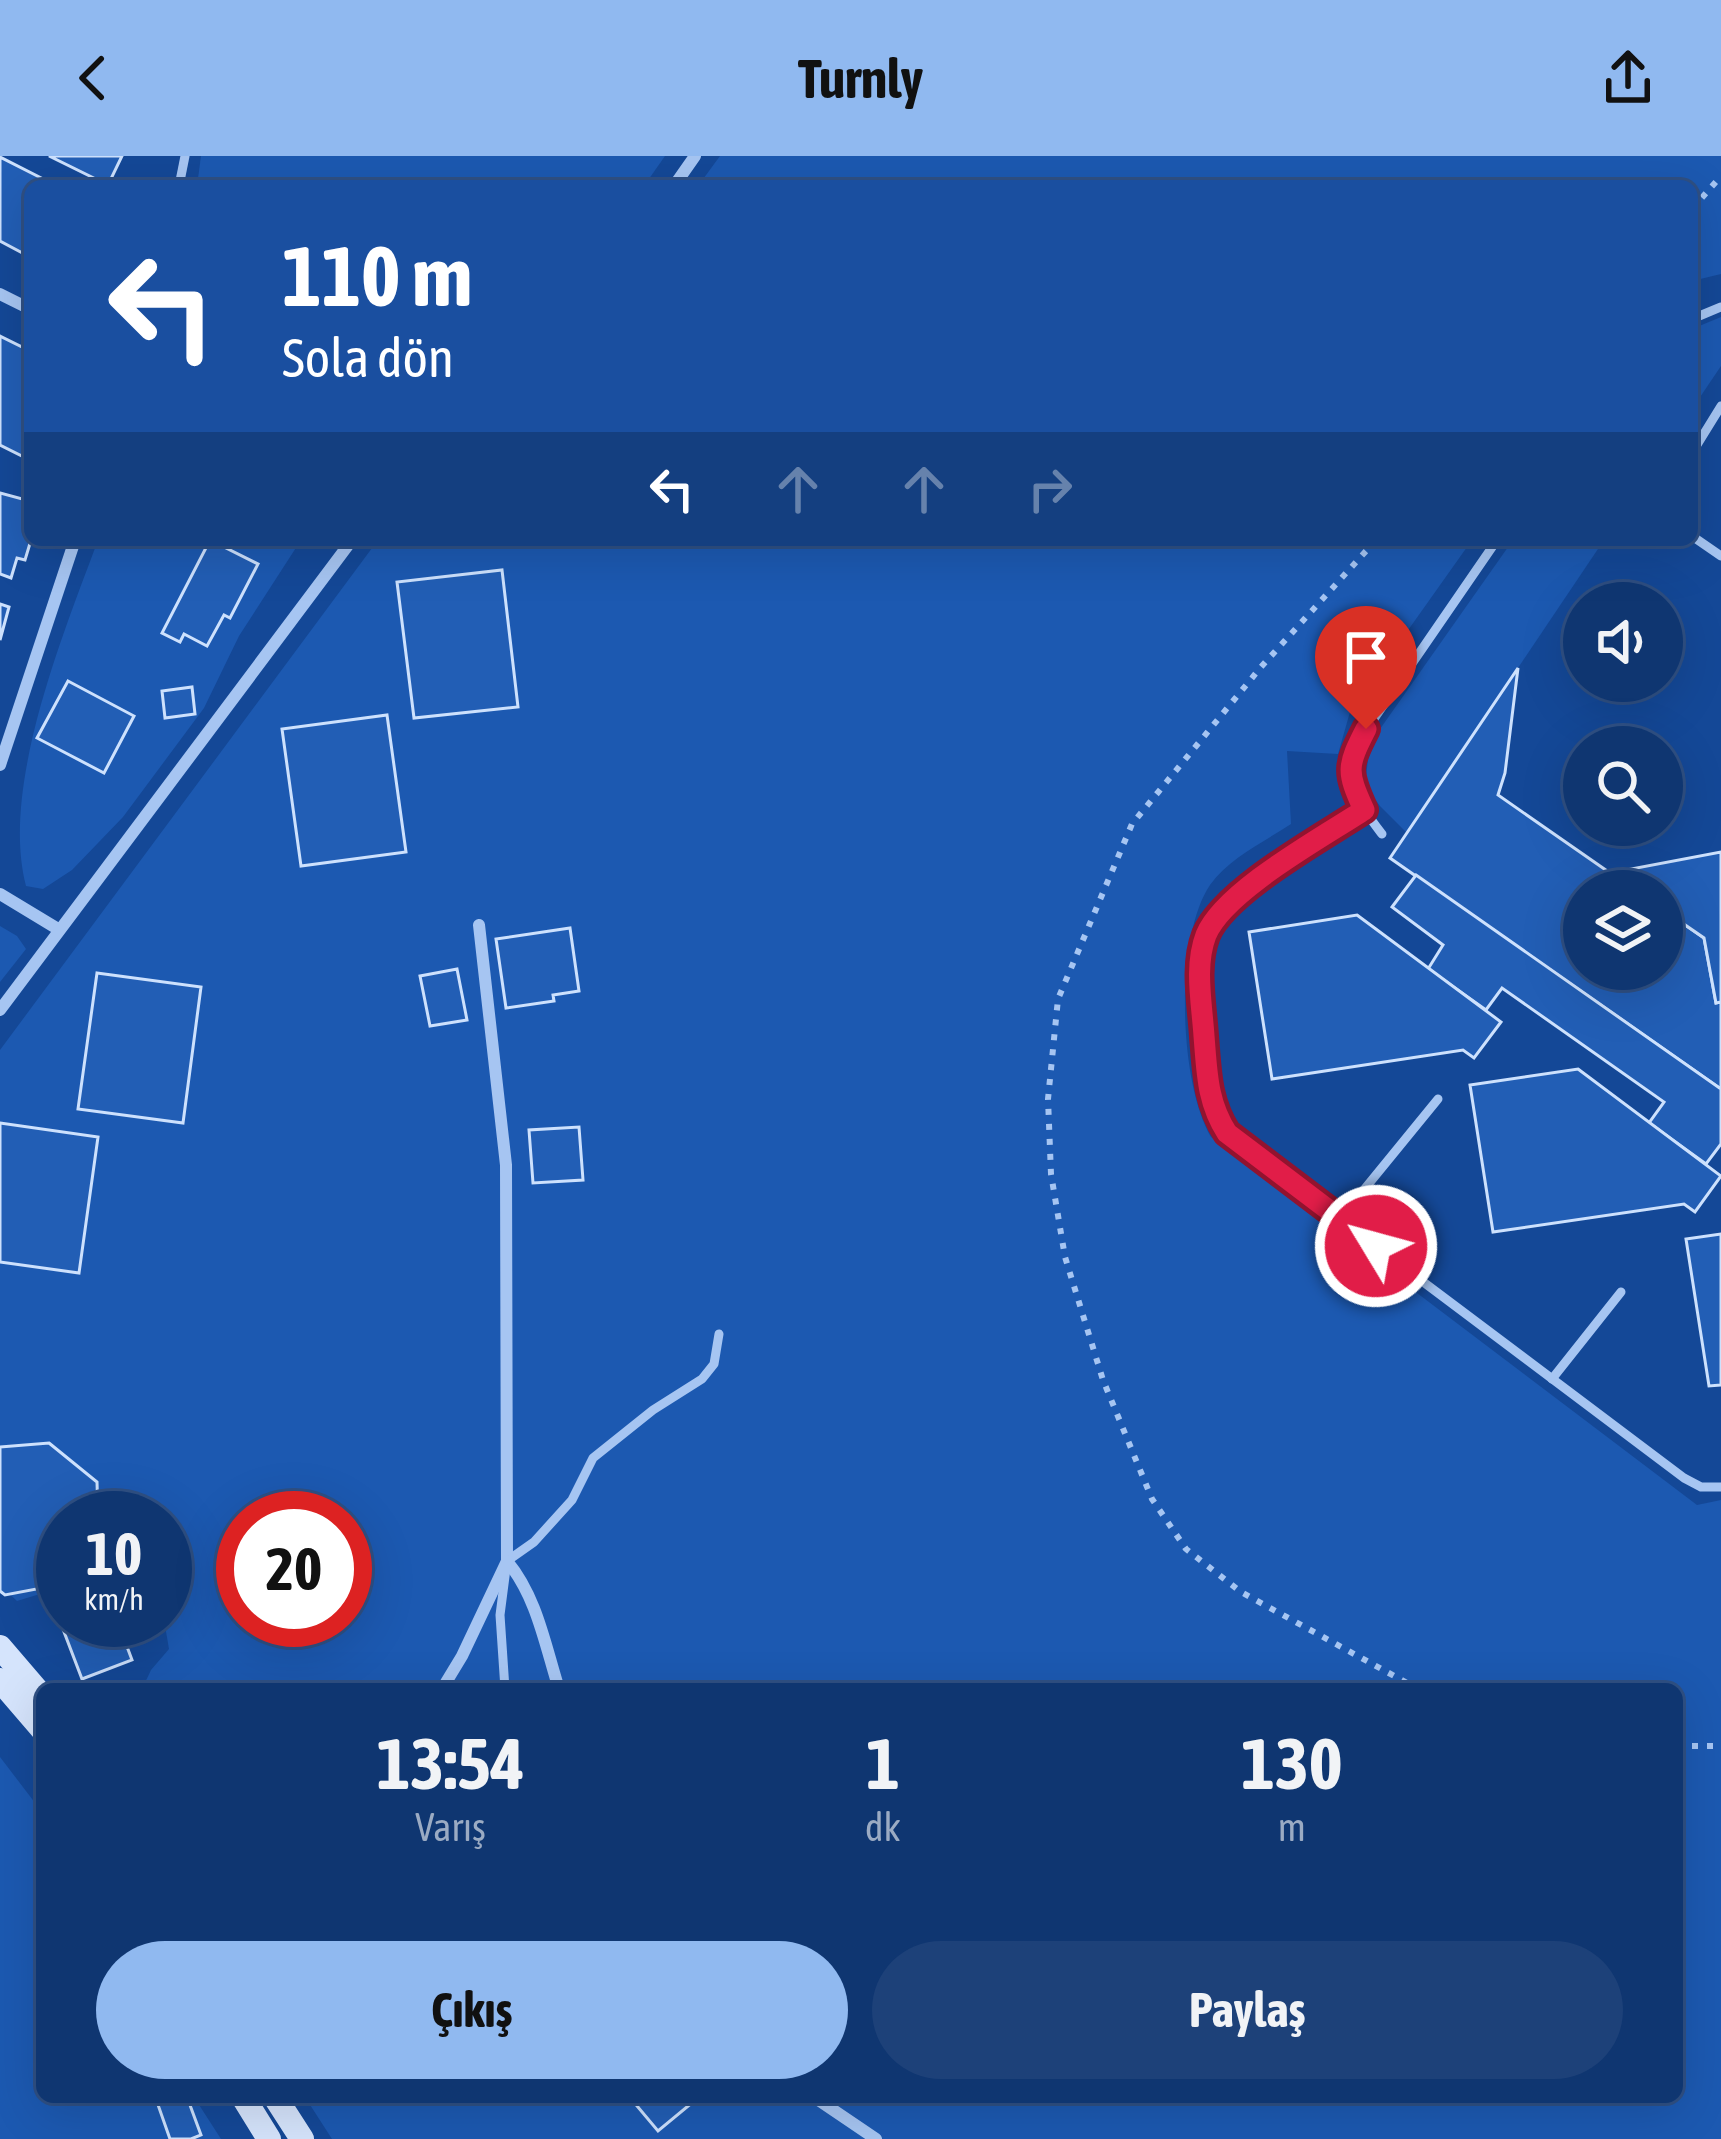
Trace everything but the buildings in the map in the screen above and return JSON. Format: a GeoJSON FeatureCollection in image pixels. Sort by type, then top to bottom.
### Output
{"type":"FeatureCollection","features":[{"type":"Feature","properties":{"kind":"main road"},"geometry":{"type":"LineString","coordinates":[[0,1647],[36,1689]]}},
{"type":"Feature","properties":{"kind":"main road"},"geometry":{"type":"LineString","coordinates":[[0,1680],[36,1721]]}},
{"type":"Feature","properties":{"kind":"main road"},"geometry":{"type":"LineString","coordinates":[[247,2103],[269,2139]]}},
{"type":"Feature","properties":{"kind":"main road"},"geometry":{"type":"LineString","coordinates":[[279,2103],[302,2139]]}},
{"type":"Feature","properties":{"kind":"street"},"geometry":{"type":"LineString","coordinates":[[0,765],[73,546]]}},
{"type":"Feature","properties":{"kind":"street"},"geometry":{"type":"LineString","coordinates":[[0,1010],[347,546]]}},
{"type":"Feature","properties":{"kind":"street"},"geometry":{"type":"LineString","coordinates":[[0,893],[58,929]]}},
{"type":"Feature","properties":{"kind":"street"},"geometry":{"type":"LineString","coordinates":[[446,1683],[507,1561],[506,1165],[479,925]]}},
{"type":"Feature","properties":{"kind":"street"},"geometry":{"type":"LineString","coordinates":[[507,1561],[522,1579],[532,1603],[557,1683]]}},
{"type":"Feature","properties":{"kind":"street"},"geometry":{"type":"LineString","coordinates":[[823,2103],[876,2139]]}},
{"type":"Feature","properties":{"kind":"lane"},"geometry":{"type":"LineString","coordinates":[[1698,443],[1721,406]]}},
{"type":"Feature","properties":{"kind":"lane"},"geometry":{"type":"LineString","coordinates":[[1382,834],[1353,786],[1350,759],[1493,546]]}},
{"type":"Feature","properties":{"kind":"lane"},"geometry":{"type":"LineString","coordinates":[[1364,810],[1244,889],[1206,934],[1199,968],[1209,1094],[1216,1115],[1227,1133],[1684,1478],[1700,1487],[1721,1487]]}},
{"type":"Feature","properties":{"kind":"lane"},"geometry":{"type":"LineString","coordinates":[[1340,1220],[1438,1099]]}},
{"type":"Feature","properties":{"kind":"lane"},"geometry":{"type":"LineString","coordinates":[[1552,1379],[1621,1292]]}},
{"type":"Feature","properties":{"kind":"lane"},"geometry":{"type":"LineString","coordinates":[[505,1683],[500,1615],[507,1561],[534,1542],[572,1500],[593,1458],[653,1410],[702,1379],[714,1364],[719,1334]]}},
{"type":"Feature","properties":{"kind":"path"},"geometry":{"type":"LineString","coordinates":[[1698,202],[1721,176]]}},
{"type":"Feature","properties":{"kind":"path"},"geometry":{"type":"LineString","coordinates":[[1371,546],[1261,667],[1132,824],[1058,999],[1048,1099],[1051,1174],[1065,1257],[1102,1381],[1151,1498],[1186,1549],[1241,1592],[1407,1683]]}},
{"type":"Feature","properties":{"kind":"path"},"geometry":{"type":"LineString","coordinates":[[1683,1745],[1721,1746]]}},
{"type":"Feature","properties":{"kind":"shaded area"},"geometry":{"type":"Polygon","coordinates":[[[201,156],[665,156],[648,180],[198,180],[201,156]]]}},
{"type":"Feature","properties":{"kind":"shaded area"},"geometry":{"type":"Polygon","coordinates":[[[720,156],[1721,156],[1721,274],[1698,280],[1698,180],[702,180],[720,156]]]}},
{"type":"Feature","properties":{"kind":"shaded area"},"geometry":{"type":"Polygon","coordinates":[[[1721,317],[1721,366],[1698,400],[1698,327],[1721,317]]]}},
{"type":"Feature","properties":{"kind":"shaded area"},"geometry":{"type":"Polygon","coordinates":[[[96,546],[297,546],[239,636],[204,708],[123,817],[72,870],[43,889],[26,886],[20,847],[21,804],[53,665],[96,546]]]}},
{"type":"Feature","properties":{"kind":"shaded area"},"geometry":{"type":"Polygon","coordinates":[[[374,546],[1468,546],[1350,712],[1338,754],[1287,751],[1291,824],[1237,859],[1210,885],[1198,909],[1186,974],[1192,1082],[1211,1137],[1697,1505],[1721,1500],[1721,2139],[332,2139],[309,2103],[1683,2103],[1683,1683],[145,1683],[169,1647],[192,1647],[192,1491],[36,1491],[36,1595],[17,1601],[0,1585],[0,1050],[374,546]]]}},
{"type":"Feature","properties":{"kind":"shaded area"},"geometry":{"type":"Polygon","coordinates":[[[1509,546],[1600,546],[1576,582],[1563,582],[1563,601],[1407,833],[1365,786],[1368,759],[1380,729],[1509,546]]]}},
{"type":"Feature","properties":{"kind":"shaded area"},"geometry":{"type":"Polygon","coordinates":[[[0,926],[17,936],[26,949],[0,982],[0,926]]]}},
{"type":"Feature","properties":{"kind":"shaded area"},"geometry":{"type":"Polygon","coordinates":[[[0,1757],[36,1804],[36,2103],[198,2103],[221,2139],[0,2139],[0,1757]]]}},
{"type":"Feature","properties":{"kind":"route"},"geometry":{"type":"LineString","coordinates":[[1366,729],[1350,759],[1353,786],[1364,810],[1244,889],[1206,934],[1199,968],[1209,1094],[1227,1133],[1376,1246]]}}]}
